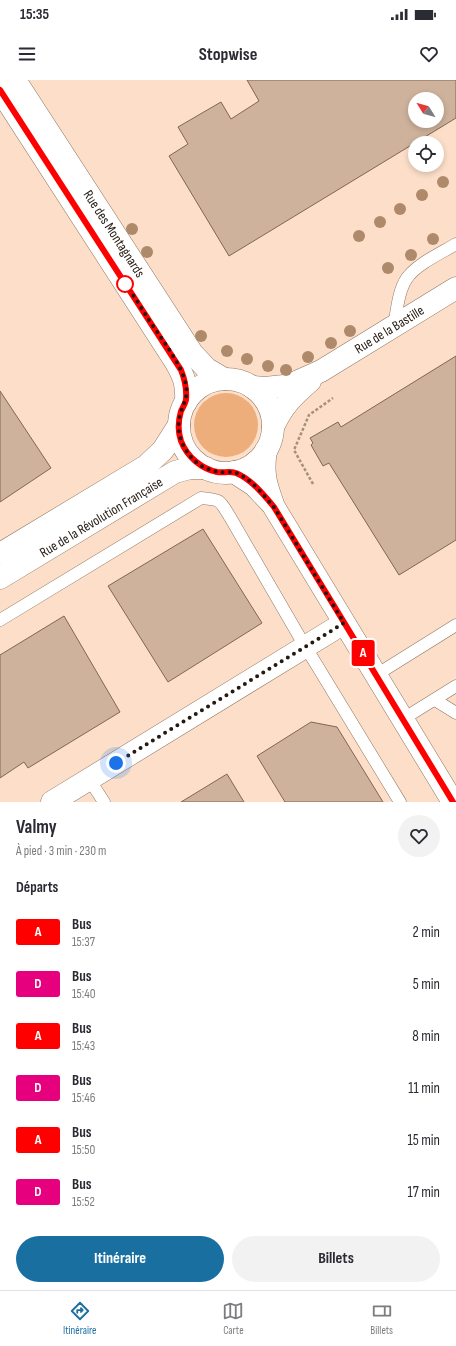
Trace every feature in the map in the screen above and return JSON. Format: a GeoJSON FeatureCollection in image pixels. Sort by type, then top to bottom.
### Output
{"type":"FeatureCollection","features":[{"type":"Feature","properties":{"kind":"street","name":"Rue des Montagnards"},"geometry":{"type":"LineString","coordinates":[[15,80],[192,354],[207,369],[224,379]]}},
{"type":"Feature","properties":{"kind":"street","name":"Rue des Montagnards"},"geometry":{"type":"LineString","coordinates":[[0,90],[175,361],[185,379],[186,402]]}},
{"type":"Feature","properties":{"kind":"street","name":"Rue de la Bastille"},"geometry":{"type":"LineString","coordinates":[[252,386],[265,388],[284,386],[321,371],[456,288]]}},
{"type":"Feature","properties":{"kind":"street","name":"Rue de la Bastille"},"geometry":{"type":"LineString","coordinates":[[273,427],[284,406],[297,392],[321,371]]}},
{"type":"Feature","properties":{"kind":"street"},"geometry":{"type":"LineString","coordinates":[[224,379],[236,380],[252,386],[261,394],[268,404],[272,416],[273,427],[271,439],[266,450],[259,459],[250,466],[234,472],[217,472],[196,462],[182,443],[179,426],[180,413],[193,392],[202,385],[212,381],[224,379]]}},
{"type":"Feature","properties":{"kind":"street","name":"Rue de la Révolution Française"},"geometry":{"type":"LineString","coordinates":[[0,554],[146,466],[163,450],[179,426]]}},
{"type":"Feature","properties":{"kind":"street"},"geometry":{"type":"LineString","coordinates":[[266,450],[264,461],[265,479],[274,507]]}},
{"type":"Feature","properties":{"kind":"street","name":"Rue de la Révolution Française"},"geometry":{"type":"LineString","coordinates":[[0,578],[175,472],[190,468],[206,468]]}},
{"type":"Feature","properties":{"kind":"street"},"geometry":{"type":"LineString","coordinates":[[234,472],[254,486],[274,507],[453,802]]}},
{"type":"Feature","properties":{"kind":"street"},"geometry":{"type":"LineString","coordinates":[[52,802],[344,623]]}},
{"type":"Feature","properties":{"kind":"lane"},"geometry":{"type":"LineString","coordinates":[[394,326],[400,294],[407,279],[418,268],[456,244]]}},
{"type":"Feature","properties":{"kind":"lane"},"geometry":{"type":"LineString","coordinates":[[0,620],[201,498],[218,500],[223,505],[306,647],[400,802]]}},
{"type":"Feature","properties":{"kind":"lane"},"geometry":{"type":"LineString","coordinates":[[376,675],[456,626]]}},
{"type":"Feature","properties":{"kind":"lane"},"geometry":{"type":"LineString","coordinates":[[403,720],[456,686]]}},
{"type":"Feature","properties":{"kind":"lane"},"geometry":{"type":"LineString","coordinates":[[435,700],[456,712]]}},
{"type":"Feature","properties":{"kind":"lane"},"geometry":{"type":"LineString","coordinates":[[89,780],[104,802]]}},
{"type":"Feature","properties":{"kind":"path"},"geometry":{"type":"LineString","coordinates":[[313,484],[294,450],[309,415],[333,398]]}},
{"type":"Feature","properties":{"kind":"shaded area"},"geometry":{"type":"Polygon","coordinates":[[[226,393],[244,398],[249,402],[253,407],[258,425],[253,443],[249,448],[244,452],[226,457],[208,452],[203,448],[199,443],[194,425],[199,407],[203,402],[208,398],[226,393]]]}},
{"type":"Feature","properties":{"kind":"building"},"geometry":{"type":"Polygon","coordinates":[[[247,80],[456,80],[456,118],[444,125],[444,92],[408,92],[408,128],[440,128],[426,136],[408,136],[408,147],[229,256],[169,156],[188,144],[178,127],[221,102],[231,119],[259,101],[247,80]]]}},
{"type":"Feature","properties":{"kind":"building"},"geometry":{"type":"Polygon","coordinates":[[[456,356],[456,540],[399,575],[329,463],[323,466],[311,445],[313,443],[310,438],[338,422],[341,427],[456,356]]]}},
{"type":"Feature","properties":{"kind":"building"},"geometry":{"type":"Polygon","coordinates":[[[0,391],[51,468],[0,502],[0,391]]]}},
{"type":"Feature","properties":{"kind":"building"},"geometry":{"type":"Polygon","coordinates":[[[203,529],[262,623],[168,682],[108,586],[203,529]]]}},
{"type":"Feature","properties":{"kind":"building"},"geometry":{"type":"Polygon","coordinates":[[[64,616],[120,712],[28,768],[24,762],[0,778],[0,655],[64,616]]]}},
{"type":"Feature","properties":{"kind":"building"},"geometry":{"type":"Polygon","coordinates":[[[311,722],[337,727],[383,802],[285,802],[257,756],[311,722]]]}},
{"type":"Feature","properties":{"kind":"building"},"geometry":{"type":"Polygon","coordinates":[[[227,774],[244,802],[181,802],[227,774]]]}},
{"type":"Feature","properties":{"kind":"bus line","name":"A"},"geometry":{"type":"LineString","coordinates":[[0,90],[181,370],[185,379],[186,402],[180,413],[179,431],[182,443],[188,453],[201,466],[217,472],[234,472],[241,475],[261,492],[274,507],[453,802]]}},
{"type":"Feature","properties":{"kind":"route"},"geometry":{"type":"LineString","coordinates":[[116,763],[344,623],[274,507],[261,492],[241,475],[234,472],[217,472],[201,466],[188,453],[182,443],[179,431],[180,413],[186,402],[185,379],[181,370],[125,284]]}}]}
